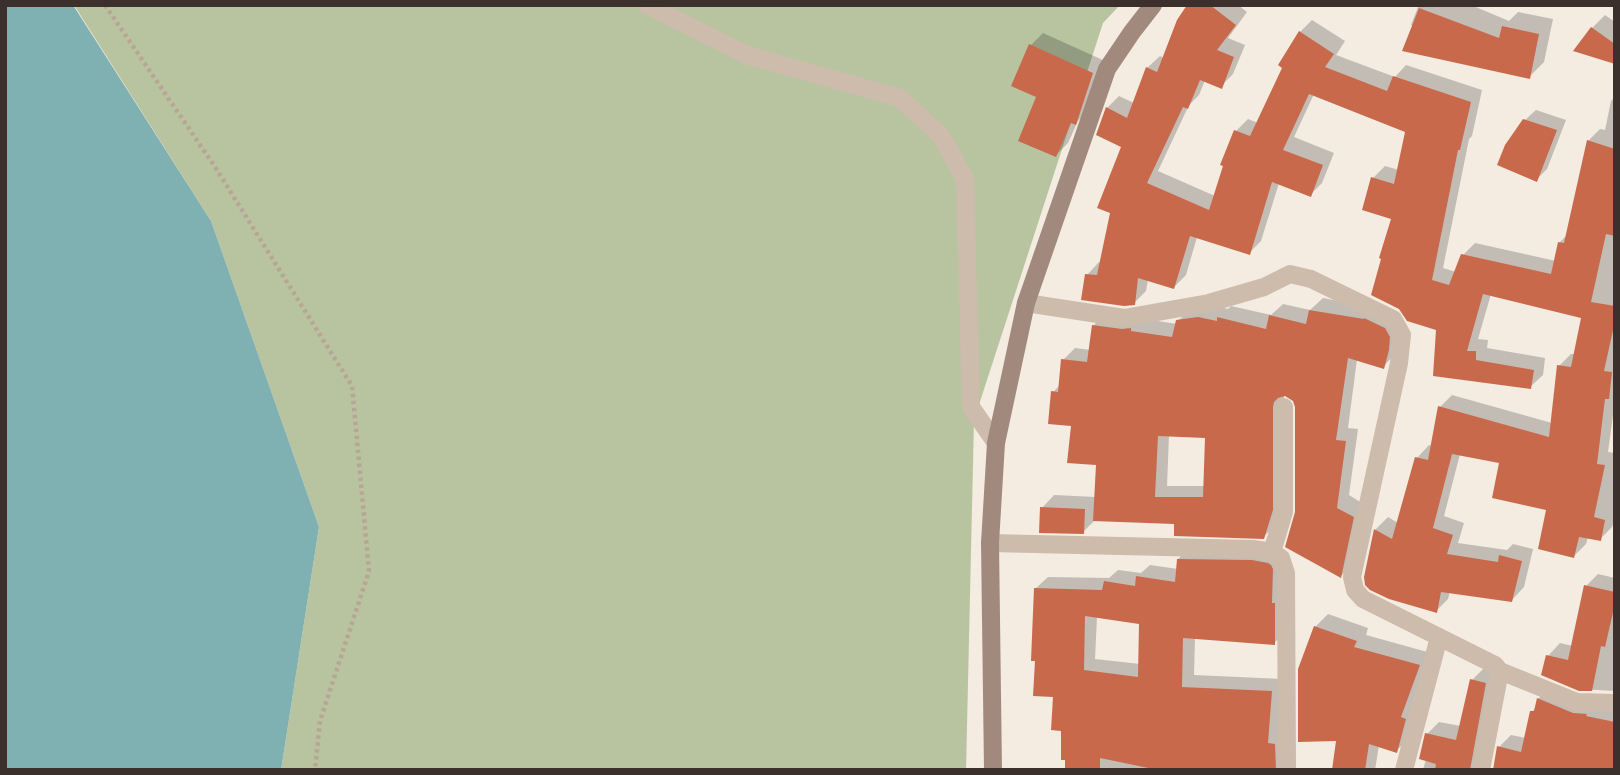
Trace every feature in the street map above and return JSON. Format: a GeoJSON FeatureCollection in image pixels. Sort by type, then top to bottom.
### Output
{"type":"FeatureCollection","features":[{"type":"Feature","properties":{"kind":"main road"},"geometry":{"type":"LineString","coordinates":[[993,770],[990,543],[996,443],[1026,303],[1107,69],[1153,5]]}},
{"type":"Feature","properties":{"kind":"street"},"geometry":{"type":"LineString","coordinates":[[647,5],[747,55],[900,98],[941,135],[965,179],[971,407],[996,443]]}},
{"type":"Feature","properties":{"kind":"street"},"geometry":{"type":"LineString","coordinates":[[1132,32],[1141,5]]}},
{"type":"Feature","properties":{"kind":"street"},"geometry":{"type":"LineString","coordinates":[[1026,303],[1124,318],[1209,303],[1265,287],[1290,274],[1311,279],[1393,319],[1402,335],[1399,363],[1352,577],[1355,590],[1363,599],[1495,665],[1500,671],[1577,702],[1615,703]]}},
{"type":"Feature","properties":{"kind":"street"},"geometry":{"type":"LineString","coordinates":[[1272,552],[1284,512],[1284,407]]}},
{"type":"Feature","properties":{"kind":"street"},"geometry":{"type":"LineString","coordinates":[[990,543],[1253,549],[1272,552],[1281,558],[1286,573],[1287,770]]}},
{"type":"Feature","properties":{"kind":"street"},"geometry":{"type":"LineString","coordinates":[[1404,770],[1439,637]]}},
{"type":"Feature","properties":{"kind":"street"},"geometry":{"type":"LineString","coordinates":[[1480,770],[1500,671]]}},
{"type":"Feature","properties":{"kind":"path"},"geometry":{"type":"LineString","coordinates":[[105,5],[215,167],[352,386],[369,571],[320,721],[315,770]]}},
{"type":"Feature","properties":{"kind":"green space"},"geometry":{"type":"Polygon","coordinates":[[[74,5],[1120,5],[1103,23],[974,420],[966,770],[281,770],[319,527],[211,221],[74,5]]]}},
{"type":"Feature","properties":{"kind":"water"},"geometry":{"type":"Polygon","coordinates":[[[5,5],[73,5],[211,221],[319,527],[281,770],[5,770],[5,5]]]}},
{"type":"Feature","properties":{"kind":"building"},"geometry":{"type":"Polygon","coordinates":[[[1187,5],[1210,5],[1236,25],[1217,50],[1234,57],[1222,89],[1200,80],[1188,109],[1183,107],[1147,183],[1209,210],[1223,166],[1220,165],[1234,130],[1250,136],[1282,68],[1278,65],[1299,31],[1334,54],[1325,67],[1387,91],[1393,76],[1471,102],[1458,150],[1432,280],[1449,285],[1461,254],[1551,274],[1558,242],[1564,243],[1587,140],[1615,149],[1615,236],[1606,234],[1591,302],[1615,306],[1615,321],[1604,371],[1612,372],[1609,399],[1605,399],[1597,464],[1605,465],[1594,517],[1605,520],[1601,541],[1579,537],[1574,558],[1538,549],[1546,510],[1492,498],[1499,463],[1452,454],[1433,528],[1453,535],[1447,554],[1498,562],[1499,555],[1522,561],[1512,602],[1441,592],[1437,613],[1389,599],[1365,585],[1364,577],[1374,529],[1392,539],[1415,457],[1428,460],[1438,406],[1549,437],[1557,365],[1571,367],[1581,318],[1483,294],[1467,351],[1476,351],[1476,360],[1534,370],[1531,389],[1433,376],[1436,330],[1407,321],[1399,309],[1371,295],[1391,219],[1362,210],[1371,177],[1394,184],[1405,132],[1309,94],[1283,150],[1323,165],[1311,197],[1272,182],[1250,255],[1190,236],[1174,289],[1138,278],[1135,305],[1081,300],[1085,274],[1097,275],[1110,213],[1097,208],[1121,147],[1096,135],[1106,107],[1127,118],[1146,67],[1157,72],[1177,20],[1187,5]]]}},
{"type":"Feature","properties":{"kind":"building"},"geometry":{"type":"Polygon","coordinates":[[[1419,8],[1499,38],[1502,26],[1539,34],[1530,79],[1402,51],[1419,8]]]}},
{"type":"Feature","properties":{"kind":"building"},"geometry":{"type":"Polygon","coordinates":[[[1591,27],[1615,44],[1615,64],[1573,51],[1591,27]]]}},
{"type":"Feature","properties":{"kind":"building"},"geometry":{"type":"Polygon","coordinates":[[[1029,44],[1093,73],[1076,125],[1071,123],[1056,157],[1018,141],[1036,97],[1011,86],[1029,44]]]}},
{"type":"Feature","properties":{"kind":"building"},"geometry":{"type":"Polygon","coordinates":[[[1523,119],[1557,130],[1537,182],[1497,165],[1505,145],[1523,119]]]}},
{"type":"Feature","properties":{"kind":"building"},"geometry":{"type":"Polygon","coordinates":[[[1309,310],[1364,318],[1385,328],[1390,337],[1384,369],[1348,358],[1336,440],[1346,441],[1337,508],[1354,517],[1341,578],[1285,547],[1295,512],[1295,407],[1293,401],[1285,396],[1278,398],[1273,407],[1273,510],[1264,539],[1174,536],[1174,524],[1093,521],[1096,465],[1067,463],[1071,426],[1048,424],[1051,391],[1058,392],[1061,359],[1087,362],[1092,325],[1131,328],[1131,331],[1172,337],[1176,320],[1198,317],[1217,321],[1217,317],[1266,329],[1269,315],[1306,324],[1309,310]],[[1158,436],[1155,497],[1203,497],[1205,438],[1158,436]]]}},
{"type":"Feature","properties":{"kind":"building"},"geometry":{"type":"Polygon","coordinates":[[[1040,507],[1085,509],[1084,534],[1039,533],[1040,507]]]}},
{"type":"Feature","properties":{"kind":"building"},"geometry":{"type":"Polygon","coordinates":[[[1177,559],[1252,560],[1271,565],[1275,645],[1183,638],[1182,687],[1272,691],[1268,743],[1275,744],[1276,770],[1158,770],[1100,758],[1100,770],[1065,770],[1065,760],[1061,760],[1061,731],[1051,730],[1053,697],[1033,696],[1035,661],[1031,661],[1034,588],[1102,590],[1104,581],[1135,586],[1136,576],[1175,582],[1177,559]],[[1085,616],[1084,670],[1138,677],[1139,624],[1085,616]]]}},
{"type":"Feature","properties":{"kind":"building"},"geometry":{"type":"Polygon","coordinates":[[[1584,585],[1615,592],[1615,604],[1605,647],[1601,646],[1592,691],[1579,691],[1541,675],[1546,655],[1568,660],[1584,585]]]}},
{"type":"Feature","properties":{"kind":"building"},"geometry":{"type":"Polygon","coordinates":[[[1314,626],[1357,641],[1354,647],[1420,665],[1401,717],[1406,719],[1397,753],[1369,744],[1365,770],[1332,770],[1336,741],[1298,742],[1298,669],[1314,626]]]}},
{"type":"Feature","properties":{"kind":"building"},"geometry":{"type":"Polygon","coordinates":[[[1470,679],[1486,683],[1470,770],[1435,770],[1436,764],[1419,759],[1425,733],[1456,740],[1470,679]]]}},
{"type":"Feature","properties":{"kind":"building"},"geometry":{"type":"Polygon","coordinates":[[[1537,698],[1573,713],[1615,722],[1615,770],[1493,770],[1497,746],[1521,752],[1530,711],[1534,711],[1537,698]]]}}]}
